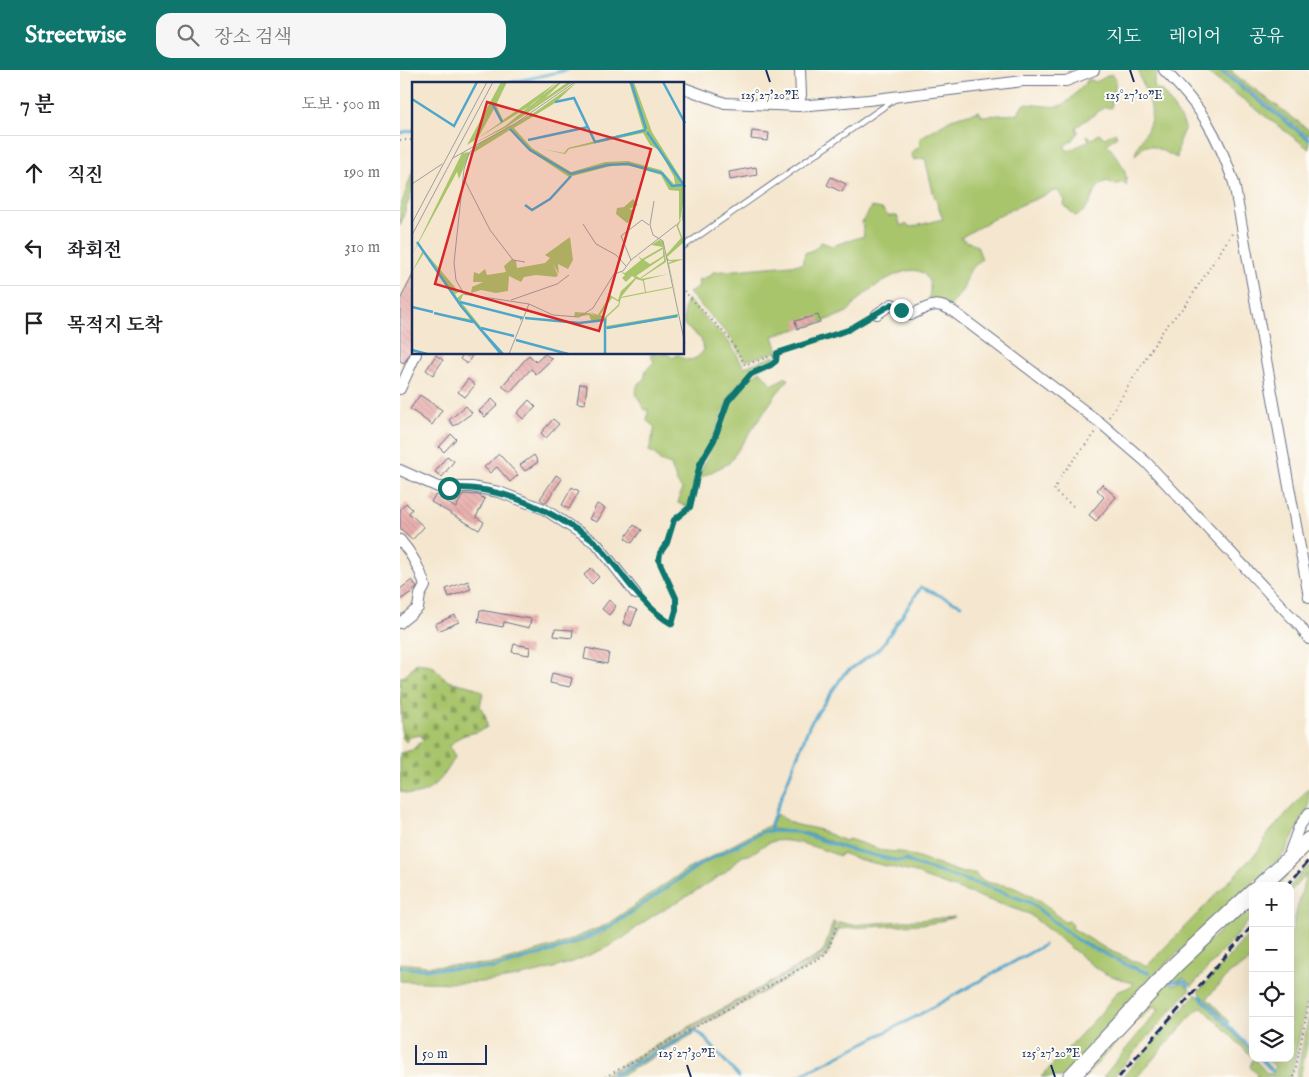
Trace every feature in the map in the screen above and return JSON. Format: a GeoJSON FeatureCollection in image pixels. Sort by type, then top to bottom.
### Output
{"type":"FeatureCollection","features":[{"type":"Feature","properties":{"kind":"main road"},"geometry":{"type":"LineString","coordinates":[[1264,882],[1309,840]]}},
{"type":"Feature","properties":{"kind":"main road"},"geometry":{"type":"LineString","coordinates":[[1071,1077],[1175,965],[1249,896]]}},
{"type":"Feature","properties":{"kind":"street"},"geometry":{"type":"LineString","coordinates":[[798,106],[801,95],[800,70]]}},
{"type":"Feature","properties":{"kind":"street"},"geometry":{"type":"LineString","coordinates":[[685,88],[725,103],[798,106],[1023,81],[1066,81],[1094,70]]}},
{"type":"Feature","properties":{"kind":"street"},"geometry":{"type":"LineString","coordinates":[[1164,70],[1205,117],[1214,131],[1234,183],[1309,597]]}},
{"type":"Feature","properties":{"kind":"street"},"geometry":{"type":"LineString","coordinates":[[877,314],[892,304],[911,315],[928,306],[943,305],[1103,425],[1146,462],[1179,495],[1300,626],[1309,639]]}},
{"type":"Feature","properties":{"kind":"street"},"geometry":{"type":"LineString","coordinates":[[400,389],[416,355]]}},
{"type":"Feature","properties":{"kind":"street"},"geometry":{"type":"LineString","coordinates":[[400,470],[438,487],[472,487],[499,492],[544,509],[597,544],[636,594]]}},
{"type":"Feature","properties":{"kind":"street"},"geometry":{"type":"LineString","coordinates":[[400,540],[410,551],[422,574],[425,586],[420,595],[418,608],[400,623]]}},
{"type":"Feature","properties":{"kind":"street"},"geometry":{"type":"LineString","coordinates":[[1286,862],[1300,827],[1309,813]]}},
{"type":"Feature","properties":{"kind":"lane"},"geometry":{"type":"LineString","coordinates":[[685,245],[899,96]]}},
{"type":"Feature","properties":{"kind":"path"},"geometry":{"type":"LineString","coordinates":[[1073,506],[1054,491],[1059,478],[1103,425],[1164,329],[1186,303],[1226,241],[1242,221]]}},
{"type":"Feature","properties":{"kind":"path"},"geometry":{"type":"LineString","coordinates":[[685,292],[730,339],[746,365],[848,330],[877,314]]}},
{"type":"Feature","properties":{"kind":"path"},"geometry":{"type":"LineString","coordinates":[[636,594],[672,624],[676,610],[676,598],[659,561],[660,553],[667,543],[674,520],[690,507],[700,464],[714,440],[728,401],[751,374],[776,361],[777,353]]}},
{"type":"Feature","properties":{"kind":"path"},"geometry":{"type":"LineString","coordinates":[[605,1077],[823,956],[828,950],[837,924]]}},
{"type":"Feature","properties":{"kind":"path"},"geometry":{"type":"LineString","coordinates":[[1294,1077],[1309,1003]]}},
{"type":"Feature","properties":{"kind":"green space"},"geometry":{"type":"Polygon","coordinates":[[[1139,70],[1160,71],[1154,80],[1156,90],[1162,91],[1183,122],[1185,127],[1179,141],[1177,158],[1152,146],[1145,146],[1135,155],[1148,128],[1151,115],[1149,99],[1139,70]]]}},
{"type":"Feature","properties":{"kind":"green space"},"geometry":{"type":"Polygon","coordinates":[[[1204,70],[1218,70],[1309,141],[1309,149],[1204,70]]]}},
{"type":"Feature","properties":{"kind":"green space"},"geometry":{"type":"Polygon","coordinates":[[[1224,70],[1232,70],[1233,73],[1309,130],[1309,136],[1224,70]]]}},
{"type":"Feature","properties":{"kind":"green space"},"geometry":{"type":"Polygon","coordinates":[[[1111,74],[1116,80],[1111,108],[1105,107],[1076,127],[1078,132],[1074,139],[1064,146],[1068,151],[1089,141],[1087,135],[1092,139],[1099,134],[1105,138],[1115,132],[1117,136],[1107,144],[1124,169],[1126,186],[1122,182],[1116,185],[1107,181],[1101,184],[1086,208],[1075,216],[1064,205],[1065,200],[1057,190],[1007,211],[960,238],[977,246],[982,259],[970,270],[963,289],[950,307],[927,304],[930,285],[925,275],[918,271],[900,273],[880,283],[857,301],[847,312],[773,336],[778,351],[745,361],[730,337],[689,293],[699,286],[698,280],[710,276],[713,272],[802,264],[805,253],[815,249],[821,242],[832,246],[864,236],[862,222],[872,207],[882,209],[888,216],[897,216],[901,226],[905,224],[911,227],[943,219],[933,192],[925,158],[914,160],[911,153],[920,146],[920,138],[951,119],[979,111],[982,116],[1019,114],[1020,108],[1025,104],[1062,105],[1073,97],[1089,79],[1096,82],[1111,74]]]}},
{"type":"Feature","properties":{"kind":"green space"},"geometry":{"type":"Polygon","coordinates":[[[412,174],[412,190],[400,226],[400,208],[412,174]]]}},
{"type":"Feature","properties":{"kind":"green space"},"geometry":{"type":"Polygon","coordinates":[[[687,299],[729,342],[744,367],[775,356],[770,364],[747,375],[726,404],[710,443],[699,463],[687,507],[678,503],[682,489],[677,483],[671,465],[660,461],[656,455],[649,451],[655,427],[647,421],[648,409],[645,410],[635,393],[638,384],[644,380],[646,370],[654,362],[650,355],[668,355],[673,358],[679,355],[685,359],[692,360],[704,350],[701,339],[685,326],[687,299]]]}},
{"type":"Feature","properties":{"kind":"green space"},"geometry":{"type":"Polygon","coordinates":[[[760,371],[772,385],[786,377],[788,380],[729,463],[698,479],[730,401],[743,382],[760,371]]]}},
{"type":"Feature","properties":{"kind":"green space"},"geometry":{"type":"Polygon","coordinates":[[[416,663],[432,665],[448,681],[474,687],[483,692],[480,706],[486,717],[487,727],[458,738],[450,747],[455,757],[440,780],[426,791],[418,794],[409,794],[400,791],[400,753],[412,750],[423,740],[421,735],[410,737],[406,742],[402,737],[400,677],[405,676],[416,663]]]}},
{"type":"Feature","properties":{"kind":"green space"},"geometry":{"type":"Polygon","coordinates":[[[1309,788],[1309,807],[1283,855],[1254,882],[1249,882],[1249,887],[1154,975],[1062,1077],[1041,1077],[1100,1014],[1117,992],[1132,986],[1132,983],[1106,974],[1092,965],[1029,914],[923,877],[920,874],[861,860],[842,853],[840,856],[796,842],[778,841],[764,845],[747,856],[743,856],[724,873],[651,917],[620,940],[602,950],[559,966],[487,982],[400,981],[400,968],[495,969],[561,949],[601,934],[700,866],[765,831],[800,833],[848,850],[890,858],[848,848],[807,833],[772,829],[772,823],[777,814],[793,824],[817,829],[845,841],[849,839],[884,851],[900,852],[963,873],[975,873],[988,882],[1010,886],[1041,902],[1064,922],[1069,921],[1073,925],[1072,928],[1108,950],[1147,966],[1259,850],[1267,835],[1309,788]],[[907,859],[899,860],[988,887],[1030,903],[1076,940],[1130,967],[1150,974],[1077,939],[1031,902],[988,886],[917,864],[907,859]]]}},
{"type":"Feature","properties":{"kind":"green space"},"geometry":{"type":"Polygon","coordinates":[[[770,825],[770,829],[699,865],[600,932],[561,947],[494,967],[418,968],[400,966],[400,963],[427,966],[493,964],[558,945],[606,925],[686,870],[770,825]]]}},
{"type":"Feature","properties":{"kind":"green space"},"geometry":{"type":"Polygon","coordinates":[[[1309,850],[1281,882],[1273,882],[1309,850]]]}},
{"type":"Feature","properties":{"kind":"green space"},"geometry":{"type":"Polygon","coordinates":[[[1309,865],[1309,992],[1291,1077],[1256,1077],[1257,1074],[1250,1067],[1252,1062],[1257,1062],[1266,1072],[1272,1075],[1275,1066],[1270,1062],[1294,1062],[1294,922],[1306,874],[1294,888],[1294,882],[1309,865]]]}},
{"type":"Feature","properties":{"kind":"green space"},"geometry":{"type":"Polygon","coordinates":[[[1249,904],[1249,921],[1192,986],[1184,978],[1175,981],[1169,978],[1249,904]]]}},
{"type":"Feature","properties":{"kind":"green space"},"geometry":{"type":"Polygon","coordinates":[[[955,917],[934,923],[839,929],[826,958],[607,1077],[824,957],[839,922],[851,925],[955,917]]]}},
{"type":"Feature","properties":{"kind":"green space"},"geometry":{"type":"Polygon","coordinates":[[[833,922],[836,923],[827,950],[822,955],[603,1077],[599,1077],[821,954],[833,922]]]}},
{"type":"Feature","properties":{"kind":"green space"},"geometry":{"type":"Polygon","coordinates":[[[1249,934],[1249,962],[1230,973],[1207,998],[1230,1022],[1198,992],[1249,934]]]}},
{"type":"Feature","properties":{"kind":"green space"},"geometry":{"type":"Polygon","coordinates":[[[1166,982],[1174,985],[1182,983],[1190,989],[1113,1077],[1103,1077],[1159,1009],[1154,1006],[1128,1029],[1085,1077],[1078,1077],[1166,982]]]}},
{"type":"Feature","properties":{"kind":"green space"},"geometry":{"type":"Polygon","coordinates":[[[1196,994],[1249,1050],[1249,1054],[1202,1007],[1196,1011],[1137,1077],[1123,1077],[1196,994]]]}},
{"type":"Feature","properties":{"kind":"green space"},"geometry":{"type":"Polygon","coordinates":[[[1309,1015],[1309,1036],[1300,1077],[1296,1077],[1309,1015]]]}},
{"type":"Feature","properties":{"kind":"green space"},"geometry":{"type":"Polygon","coordinates":[[[695,1033],[619,1077],[614,1077],[695,1033]]]}},
{"type":"Feature","properties":{"kind":"building"},"geometry":{"type":"Polygon","coordinates":[[[752,131],[769,133],[768,141],[751,139],[752,131]]]}},
{"type":"Feature","properties":{"kind":"building"},"geometry":{"type":"Polygon","coordinates":[[[756,167],[757,175],[730,180],[729,172],[756,167]]]}},
{"type":"Feature","properties":{"kind":"building"},"geometry":{"type":"Polygon","coordinates":[[[831,177],[846,184],[842,192],[827,185],[831,177]]]}},
{"type":"Feature","properties":{"kind":"building"},"geometry":{"type":"Polygon","coordinates":[[[412,277],[412,351],[404,363],[400,361],[400,300],[412,277]]]}},
{"type":"Feature","properties":{"kind":"building"},"geometry":{"type":"Polygon","coordinates":[[[818,315],[820,322],[797,329],[795,321],[818,315]]]}},
{"type":"Feature","properties":{"kind":"building"},"geometry":{"type":"Polygon","coordinates":[[[436,355],[443,360],[433,375],[426,370],[436,355]]]}},
{"type":"Feature","properties":{"kind":"building"},"geometry":{"type":"Polygon","coordinates":[[[462,355],[472,355],[467,364],[460,359],[462,355]]]}},
{"type":"Feature","properties":{"kind":"building"},"geometry":{"type":"Polygon","coordinates":[[[529,355],[536,362],[544,355],[552,359],[536,374],[531,369],[510,392],[502,386],[529,355]]]}},
{"type":"Feature","properties":{"kind":"building"},"geometry":{"type":"Polygon","coordinates":[[[468,379],[475,385],[465,397],[458,392],[468,379]]]}},
{"type":"Feature","properties":{"kind":"building"},"geometry":{"type":"Polygon","coordinates":[[[580,384],[587,385],[585,404],[577,403],[580,384]]]}},
{"type":"Feature","properties":{"kind":"building"},"geometry":{"type":"Polygon","coordinates":[[[420,395],[442,410],[432,425],[410,409],[420,395]]]}},
{"type":"Feature","properties":{"kind":"building"},"geometry":{"type":"Polygon","coordinates":[[[492,399],[498,405],[485,417],[479,411],[492,399]]]}},
{"type":"Feature","properties":{"kind":"building"},"geometry":{"type":"Polygon","coordinates":[[[529,400],[536,407],[523,419],[517,413],[529,400]]]}},
{"type":"Feature","properties":{"kind":"building"},"geometry":{"type":"Polygon","coordinates":[[[466,406],[472,413],[454,426],[449,420],[466,406]]]}},
{"type":"Feature","properties":{"kind":"building"},"geometry":{"type":"Polygon","coordinates":[[[553,419],[559,424],[546,438],[541,433],[553,419]]]}},
{"type":"Feature","properties":{"kind":"building"},"geometry":{"type":"Polygon","coordinates":[[[451,434],[456,439],[444,452],[439,447],[451,434]]]}},
{"type":"Feature","properties":{"kind":"building"},"geometry":{"type":"Polygon","coordinates":[[[499,454],[518,475],[510,482],[497,467],[490,473],[484,467],[499,454]]]}},
{"type":"Feature","properties":{"kind":"building"},"geometry":{"type":"Polygon","coordinates":[[[534,455],[538,462],[525,471],[520,465],[534,455]]]}},
{"type":"Feature","properties":{"kind":"building"},"geometry":{"type":"Polygon","coordinates":[[[447,456],[454,461],[442,477],[435,472],[447,456]]]}},
{"type":"Feature","properties":{"kind":"building"},"geometry":{"type":"Polygon","coordinates":[[[556,475],[562,479],[546,502],[544,502],[540,499],[556,475]]]}},
{"type":"Feature","properties":{"kind":"building"},"geometry":{"type":"Polygon","coordinates":[[[1102,484],[1116,497],[1096,521],[1089,515],[1104,497],[1097,490],[1102,484]]]}},
{"type":"Feature","properties":{"kind":"building"},"geometry":{"type":"Polygon","coordinates":[[[572,487],[579,491],[569,509],[562,505],[572,487]]]}},
{"type":"Feature","properties":{"kind":"building"},"geometry":{"type":"Polygon","coordinates":[[[463,494],[478,495],[485,499],[476,517],[484,522],[479,530],[431,502],[435,495],[456,508],[463,494]]]}},
{"type":"Feature","properties":{"kind":"building"},"geometry":{"type":"Polygon","coordinates":[[[406,503],[412,509],[409,513],[424,527],[412,540],[400,529],[400,510],[406,503]]]}},
{"type":"Feature","properties":{"kind":"building"},"geometry":{"type":"Polygon","coordinates":[[[597,504],[605,508],[597,522],[589,519],[597,504]]]}},
{"type":"Feature","properties":{"kind":"building"},"geometry":{"type":"Polygon","coordinates":[[[634,525],[641,530],[632,543],[625,538],[634,525]]]}},
{"type":"Feature","properties":{"kind":"building"},"geometry":{"type":"Polygon","coordinates":[[[591,568],[599,577],[592,584],[584,575],[591,568]]]}},
{"type":"Feature","properties":{"kind":"building"},"geometry":{"type":"Polygon","coordinates":[[[412,580],[417,587],[416,589],[400,600],[400,589],[412,580]]]}},
{"type":"Feature","properties":{"kind":"building"},"geometry":{"type":"Polygon","coordinates":[[[468,581],[471,589],[449,597],[446,589],[468,581]]]}},
{"type":"Feature","properties":{"kind":"building"},"geometry":{"type":"Polygon","coordinates":[[[609,600],[616,606],[609,615],[602,609],[609,600]]]}},
{"type":"Feature","properties":{"kind":"building"},"geometry":{"type":"Polygon","coordinates":[[[629,607],[637,610],[631,626],[623,623],[629,607]]]}},
{"type":"Feature","properties":{"kind":"building"},"geometry":{"type":"Polygon","coordinates":[[[480,610],[531,619],[529,628],[504,622],[503,627],[478,622],[480,610]]]}},
{"type":"Feature","properties":{"kind":"building"},"geometry":{"type":"Polygon","coordinates":[[[455,615],[459,622],[438,631],[435,624],[455,615]]]}},
{"type":"Feature","properties":{"kind":"building"},"geometry":{"type":"Polygon","coordinates":[[[555,629],[573,630],[572,638],[554,636],[555,629]]]}},
{"type":"Feature","properties":{"kind":"building"},"geometry":{"type":"Polygon","coordinates":[[[514,644],[530,647],[529,655],[512,652],[514,644]]]}},
{"type":"Feature","properties":{"kind":"building"},"geometry":{"type":"Polygon","coordinates":[[[586,648],[609,653],[607,664],[584,659],[586,648]]]}},
{"type":"Feature","properties":{"kind":"building"},"geometry":{"type":"Polygon","coordinates":[[[552,673],[572,678],[570,687],[550,683],[552,673]]]}},
{"type":"Feature","properties":{"kind":"waterway"},"geometry":{"type":"LineString","coordinates":[[514,82],[567,70]]}},
{"type":"Feature","properties":{"kind":"waterway"},"geometry":{"type":"LineString","coordinates":[[1220,70],[1309,139]]}},
{"type":"Feature","properties":{"kind":"waterway"},"geometry":{"type":"LineString","coordinates":[[400,133],[412,130]]}},
{"type":"Feature","properties":{"kind":"waterway"},"geometry":{"type":"LineString","coordinates":[[771,829],[771,823],[810,724],[844,674],[881,647],[921,587],[961,605]]}},
{"type":"Feature","properties":{"kind":"waterway"},"geometry":{"type":"LineString","coordinates":[[400,967],[418,969],[494,968],[561,948],[612,926],[699,865],[765,831],[798,832],[847,849],[898,861],[907,860],[916,865],[988,887],[1031,903],[1077,940],[1130,967],[1149,973]]}},
{"type":"Feature","properties":{"kind":"waterway"},"geometry":{"type":"LineString","coordinates":[[797,1077],[915,1017],[1044,945]]}},
{"type":"Feature","properties":{"kind":"waterway"},"geometry":{"type":"LineString","coordinates":[[1170,982],[1184,981],[1189,986]]}},
{"type":"Feature","properties":{"kind":"waterway"},"geometry":{"type":"LineString","coordinates":[[1200,996],[1249,1047]]}},
{"type":"Feature","properties":{"kind":"waterway"},"geometry":{"type":"LineString","coordinates":[[611,1077],[695,1031],[702,1035],[739,1077]]}},
{"type":"Feature","properties":{"kind":"waterway"},"geometry":{"type":"LineString","coordinates":[[1264,1062],[1273,1072]]}},
{"type":"Feature","properties":{"kind":"railway"},"geometry":{"type":"LineString","coordinates":[[1290,882],[1309,860]]}},
{"type":"Feature","properties":{"kind":"railway"},"geometry":{"type":"LineString","coordinates":[[1119,1077],[1251,927]]}},
{"type":"Feature","properties":{"kind":"route"},"geometry":{"type":"LineString","coordinates":[[449,488],[472,487],[499,492],[544,509],[597,544],[636,594],[672,624],[677,603],[671,584],[659,561],[660,553],[664,550],[667,543],[674,520],[690,507],[700,464],[714,440],[728,401],[743,381],[751,374],[776,361],[777,353],[848,330],[892,304],[901,310]]}}]}
